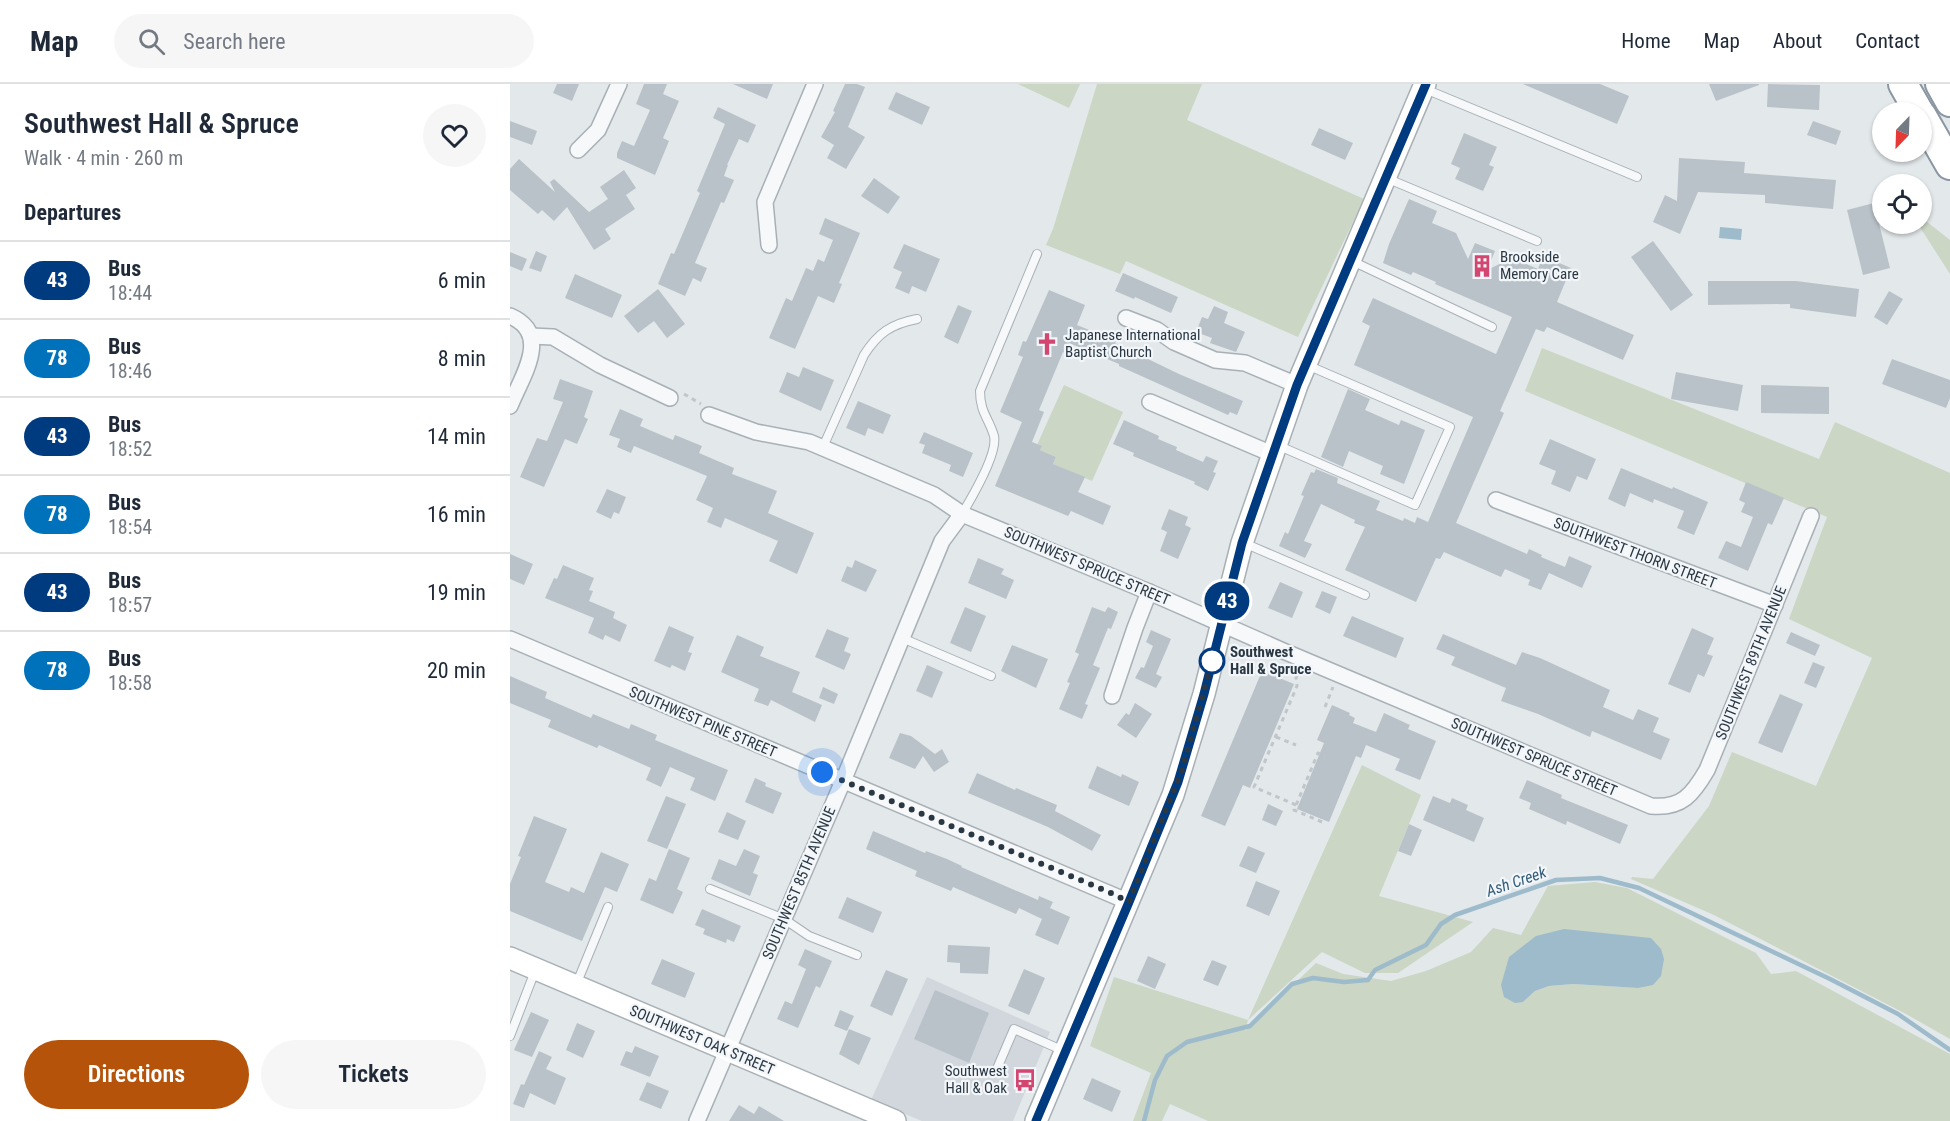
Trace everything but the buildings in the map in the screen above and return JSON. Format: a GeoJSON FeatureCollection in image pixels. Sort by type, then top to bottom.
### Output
{"type":"FeatureCollection","features":[{"type":"Feature","properties":{"kind":"highway"},"geometry":{"type":"LineString","coordinates":[[1903,84],[1913,102]]}},
{"type":"Feature","properties":{"kind":"highway"},"geometry":{"type":"LineString","coordinates":[[1940,84],[1950,102]]}},
{"type":"Feature","properties":{"kind":"highway"},"geometry":{"type":"LineString","coordinates":[[1932,134],[1950,165]]}},
{"type":"Feature","properties":{"kind":"main road"},"geometry":{"type":"LineString","coordinates":[[1036,1121],[1173,795],[1184,763],[1242,543],[1297,385],[1425,86]]}},
{"type":"Feature","properties":{"kind":"main road","name":"SOUTHWEST OAK STREET"},"geometry":{"type":"LineString","coordinates":[[510,958],[895,1121]]}},
{"type":"Feature","properties":{"kind":"street"},"geometry":{"type":"LineString","coordinates":[[578,150],[598,130],[618,84]]}},
{"type":"Feature","properties":{"kind":"street"},"geometry":{"type":"LineString","coordinates":[[769,245],[765,202],[815,84]]}},
{"type":"Feature","properties":{"kind":"street"},"geometry":{"type":"LineString","coordinates":[[510,316],[523,323],[531,336],[533,348],[510,406]]}},
{"type":"Feature","properties":{"kind":"street"},"geometry":{"type":"LineString","coordinates":[[1126,318],[1157,330],[1174,342],[1215,360],[1245,363],[1297,385]]}},
{"type":"Feature","properties":{"kind":"street"},"geometry":{"type":"LineString","coordinates":[[531,336],[553,337],[600,365],[670,398]]}},
{"type":"Feature","properties":{"kind":"street"},"geometry":{"type":"LineString","coordinates":[[1150,402],[1274,450]]}},
{"type":"Feature","properties":{"kind":"street","name":"SOUTHWEST SPRUCE STREET"},"geometry":{"type":"LineString","coordinates":[[709,415],[756,432],[801,439],[823,447],[934,495],[962,514],[1638,801],[1651,806],[1665,807],[1678,803]]}},
{"type":"Feature","properties":{"kind":"street","name":"SOUTHWEST THORN STREET"},"geometry":{"type":"LineString","coordinates":[[1496,500],[1775,605]]}},
{"type":"Feature","properties":{"kind":"street","name":"SOUTHWEST 85TH AVENUE"},"geometry":{"type":"LineString","coordinates":[[697,1121],[843,781],[942,541],[962,514]]}},
{"type":"Feature","properties":{"kind":"street","name":"SOUTHWEST 89TH AVENUE"},"geometry":{"type":"LineString","coordinates":[[1678,803],[1690,794],[1707,770],[1811,516]]}},
{"type":"Feature","properties":{"kind":"street"},"geometry":{"type":"LineString","coordinates":[[1112,696],[1149,592]]}},
{"type":"Feature","properties":{"kind":"street","name":"SOUTHWEST PINE STREET"},"geometry":{"type":"LineString","coordinates":[[510,639],[1129,902]]}},
{"type":"Feature","properties":{"kind":"lane"},"geometry":{"type":"LineString","coordinates":[[1425,86],[1637,177]]}},
{"type":"Feature","properties":{"kind":"lane"},"geometry":{"type":"LineString","coordinates":[[1385,178],[1537,241]]}},
{"type":"Feature","properties":{"kind":"lane"},"geometry":{"type":"LineString","coordinates":[[962,514],[977,489],[993,450],[994,438],[980,405],[980,392],[1037,254]]}},
{"type":"Feature","properties":{"kind":"lane"},"geometry":{"type":"LineString","coordinates":[[1350,261],[1492,327]]}},
{"type":"Feature","properties":{"kind":"lane"},"geometry":{"type":"LineString","coordinates":[[823,447],[872,342],[898,323],[917,319]]}},
{"type":"Feature","properties":{"kind":"lane"},"geometry":{"type":"LineString","coordinates":[[1274,450],[1415,505],[1450,427],[1306,364]]}},
{"type":"Feature","properties":{"kind":"lane"},"geometry":{"type":"LineString","coordinates":[[1242,543],[1365,595]]}},
{"type":"Feature","properties":{"kind":"lane"},"geometry":{"type":"LineString","coordinates":[[902,638],[992,676]]}},
{"type":"Feature","properties":{"kind":"lane"},"geometry":{"type":"LineString","coordinates":[[710,889],[784,919],[809,936],[857,955]]}},
{"type":"Feature","properties":{"kind":"lane"},"geometry":{"type":"LineString","coordinates":[[575,986],[608,907]]}},
{"type":"Feature","properties":{"kind":"lane"},"geometry":{"type":"LineString","coordinates":[[510,1036],[536,969]]}},
{"type":"Feature","properties":{"kind":"lane"},"geometry":{"type":"LineString","coordinates":[[996,1071],[1014,1029],[1066,1052]]}},
{"type":"Feature","properties":{"kind":"path"},"geometry":{"type":"LineString","coordinates":[[670,398],[682,394],[694,399],[705,407],[709,415]]}},
{"type":"Feature","properties":{"kind":"path"},"geometry":{"type":"LineString","coordinates":[[1296,806],[1254,787],[1297,686],[1296,678],[1299,671]]}},
{"type":"Feature","properties":{"kind":"path"},"geometry":{"type":"LineString","coordinates":[[1325,707],[1334,686]]}},
{"type":"Feature","properties":{"kind":"path"},"geometry":{"type":"LineString","coordinates":[[1275,736],[1296,745]]}},
{"type":"Feature","properties":{"kind":"path"},"geometry":{"type":"LineString","coordinates":[[1322,822],[1294,810],[1318,753],[1325,756]]}},
{"type":"Feature","properties":{"kind":"shaded area"},"geometry":{"type":"Polygon","coordinates":[[[927,977],[1050,1032],[1013,1121],[922,1121],[871,1100],[927,977]]]}},
{"type":"Feature","properties":{"kind":"green space"},"geometry":{"type":"Polygon","coordinates":[[[1018,84],[1080,84],[1069,108],[1018,84]]]}},
{"type":"Feature","properties":{"kind":"green space"},"geometry":{"type":"Polygon","coordinates":[[[1097,84],[1202,84],[1187,120],[1364,199],[1298,337],[1126,261],[1120,274],[1046,245],[1053,229],[1097,84]]]}},
{"type":"Feature","properties":{"kind":"green space"},"geometry":{"type":"Polygon","coordinates":[[[1932,226],[1950,240],[1950,274],[1924,234],[1932,234],[1932,226]]]}},
{"type":"Feature","properties":{"kind":"green space"},"geometry":{"type":"Polygon","coordinates":[[[1542,348],[1819,459],[1835,422],[1950,473],[1950,1039],[1714,915],[1631,879],[1632,877],[1653,879],[1709,806],[1732,752],[1816,786],[1872,658],[1789,619],[1827,517],[1525,391],[1542,348]]]}},
{"type":"Feature","properties":{"kind":"green space"},"geometry":{"type":"Polygon","coordinates":[[[1064,385],[1123,412],[1092,481],[1053,464],[1056,457],[1040,450],[1041,446],[1037,445],[1064,385]]]}},
{"type":"Feature","properties":{"kind":"green space"},"geometry":{"type":"Polygon","coordinates":[[[1362,765],[1421,795],[1379,896],[1473,922],[1398,973],[1365,973],[1322,952],[1248,1020],[1362,765]]]}},
{"type":"Feature","properties":{"kind":"green space"},"geometry":{"type":"Polygon","coordinates":[[[1595,882],[1627,888],[1756,953],[1771,974],[1796,971],[1950,1054],[1950,1121],[1208,1121],[1170,1104],[1162,1121],[1133,1121],[1151,1073],[1090,1046],[1114,977],[1248,1020],[1245,1031],[1316,963],[1343,974],[1391,981],[1426,971],[1471,952],[1493,928],[1521,935],[1548,886],[1595,882]],[[1661,975],[1501,985],[1523,1002],[1535,991],[1549,986],[1573,984],[1638,988],[1661,975]]]}},
{"type":"Feature","properties":{"kind":"water"},"geometry":{"type":"Polygon","coordinates":[[[1720,227],[1742,229],[1741,240],[1719,238],[1720,227]]]}},
{"type":"Feature","properties":{"kind":"water"},"geometry":{"type":"Polygon","coordinates":[[[1564,929],[1651,938],[1661,949],[1664,959],[1661,976],[1653,985],[1638,988],[1573,984],[1549,986],[1535,991],[1523,1002],[1515,1003],[1504,997],[1501,985],[1509,957],[1536,936],[1564,929]]]}},
{"type":"Feature","properties":{"kind":"waterway","name":"Ash Creek"},"geometry":{"type":"LineString","coordinates":[[1144,1121],[1155,1080],[1167,1056],[1187,1042],[1250,1026],[1292,984],[1313,978],[1344,982],[1368,980],[1375,970],[1426,945],[1441,924],[1455,915],[1556,880],[1600,878],[1639,888],[1898,1014],[1950,1050]]}},
{"type":"Feature","properties":{"kind":"bus line","name":"43"},"geometry":{"type":"LineString","coordinates":[[1036,1121],[1178,782],[1204,694],[1242,543],[1297,385],[1426,84]]}},
{"type":"Feature","properties":{"kind":"place","name":"Brookside Memory Care"},"geometry":{"type":"Point","coordinates":[1482,266]}},
{"type":"Feature","properties":{"kind":"place","name":"Japanese International Baptist Church"},"geometry":{"type":"Point","coordinates":[1047,344]}},
{"type":"Feature","properties":{"kind":"place","name":"Southwest Hall & Spruce"},"geometry":{"type":"Point","coordinates":[1212,661]}},
{"type":"Feature","properties":{"kind":"place","name":"Southwest Hall & Oak"},"geometry":{"type":"Point","coordinates":[1025,1080]}},
{"type":"Feature","properties":{"kind":"route"},"geometry":{"type":"LineString","coordinates":[[822,772],[1129,902],[1182,770],[1213,658],[1212,661]]}}]}
